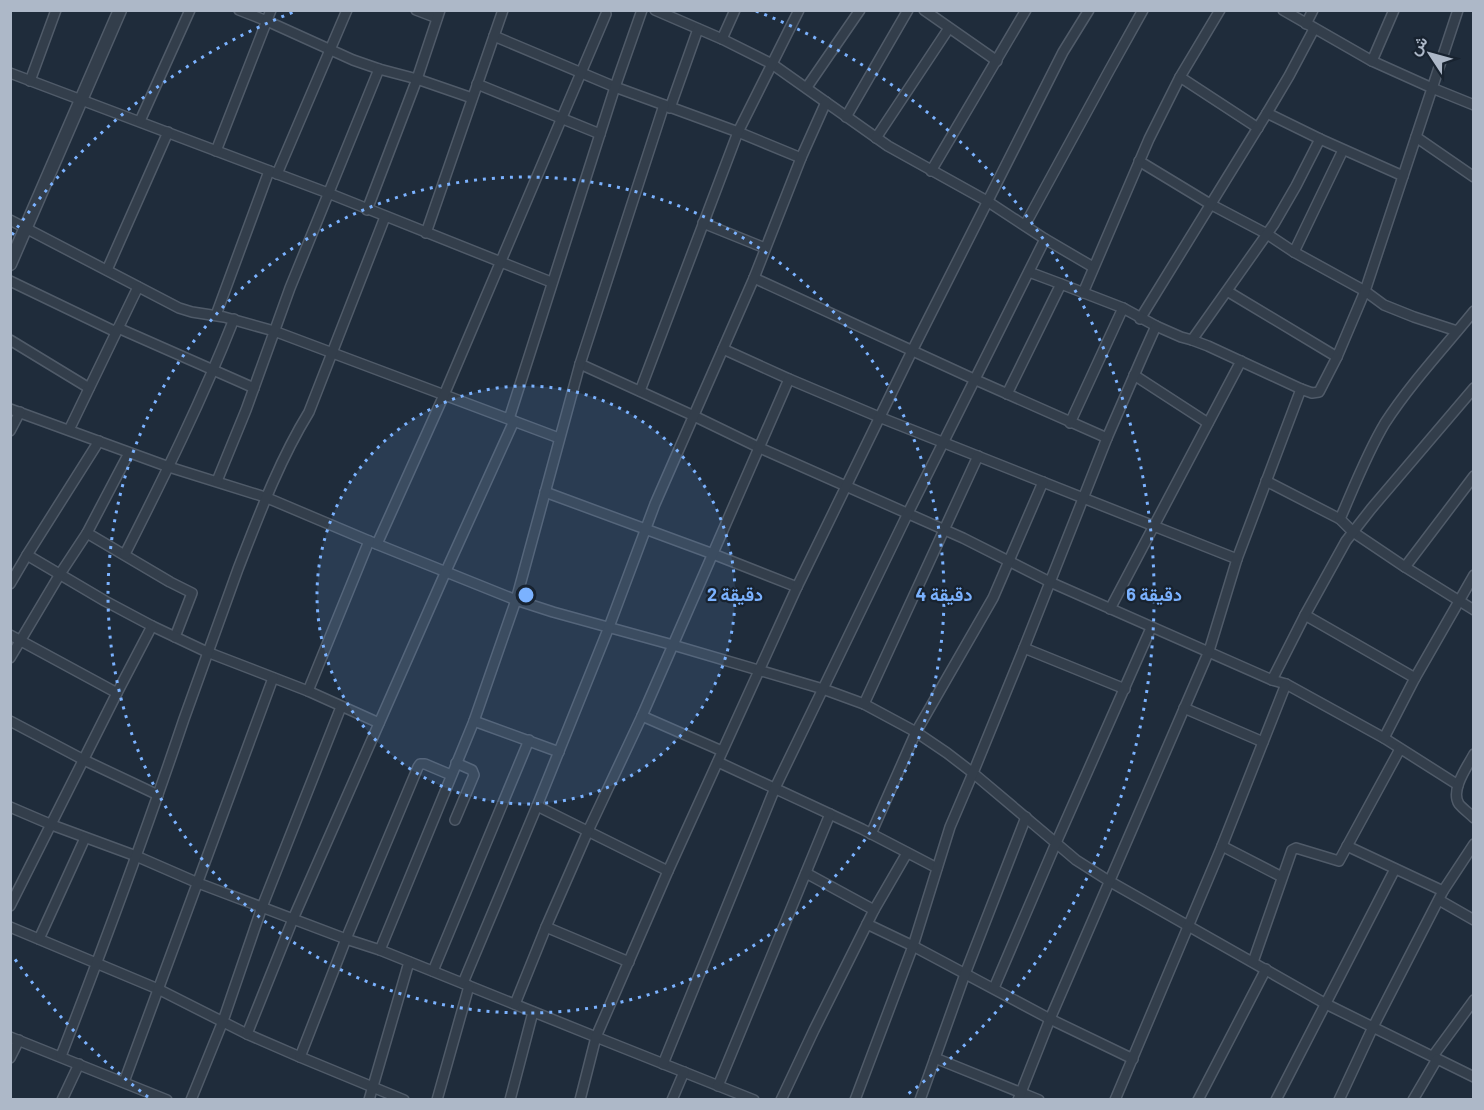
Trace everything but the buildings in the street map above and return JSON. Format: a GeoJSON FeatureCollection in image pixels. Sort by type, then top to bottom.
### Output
{"type":"FeatureCollection","features":[{"type":"Feature","properties":{"kind":"street"},"geometry":{"type":"LineString","coordinates":[[30,81],[56,10]]}},
{"type":"Feature","properties":{"kind":"street"},"geometry":{"type":"LineString","coordinates":[[10,264],[120,10]]}},
{"type":"Feature","properties":{"kind":"street"},"geometry":{"type":"LineString","coordinates":[[140,121],[190,10]]}},
{"type":"Feature","properties":{"kind":"street"},"geometry":{"type":"LineString","coordinates":[[238,10],[379,69],[472,98]]}},
{"type":"Feature","properties":{"kind":"street"},"geometry":{"type":"LineString","coordinates":[[216,151],[271,10]]}},
{"type":"Feature","properties":{"kind":"street"},"geometry":{"type":"LineString","coordinates":[[216,315],[273,172],[347,10]]}},
{"type":"Feature","properties":{"kind":"street"},"geometry":{"type":"LineString","coordinates":[[367,210],[439,14],[416,10]]}},
{"type":"Feature","properties":{"kind":"street"},"geometry":{"type":"LineString","coordinates":[[426,233],[503,10]]}},
{"type":"Feature","properties":{"kind":"street"},"geometry":{"type":"LineString","coordinates":[[247,1034],[293,919],[511,420],[551,282],[642,10]]}},
{"type":"Feature","properties":{"kind":"street"},"geometry":{"type":"LineString","coordinates":[[655,10],[772,64],[876,138],[987,201],[1093,267]]}},
{"type":"Feature","properties":{"kind":"street"},"geometry":{"type":"LineString","coordinates":[[680,21],[683,10]]}},
{"type":"Feature","properties":{"kind":"street"},"geometry":{"type":"LineString","coordinates":[[722,39],[735,10]]}},
{"type":"Feature","properties":{"kind":"street"},"geometry":{"type":"LineString","coordinates":[[640,391],[738,132],[799,10]]}},
{"type":"Feature","properties":{"kind":"street"},"geometry":{"type":"LineString","coordinates":[[807,87],[860,10]]}},
{"type":"Feature","properties":{"kind":"street"},"geometry":{"type":"LineString","coordinates":[[846,117],[908,10]]}},
{"type":"Feature","properties":{"kind":"street"},"geometry":{"type":"LineString","coordinates":[[924,10],[997,61]]}},
{"type":"Feature","properties":{"kind":"street"},"geometry":{"type":"LineString","coordinates":[[931,171],[1026,10]]}},
{"type":"Feature","properties":{"kind":"street"},"geometry":{"type":"LineString","coordinates":[[580,1100],[596,1037],[797,587],[987,201],[1064,52],[1089,10]]}},
{"type":"Feature","properties":{"kind":"street"},"geometry":{"type":"LineString","coordinates":[[1024,225],[1143,10]]}},
{"type":"Feature","properties":{"kind":"street"},"geometry":{"type":"LineString","coordinates":[[1083,292],[1139,161],[1180,77],[1220,10]]}},
{"type":"Feature","properties":{"kind":"street"},"geometry":{"type":"LineString","coordinates":[[1283,10],[1372,61],[1473,105]]}},
{"type":"Feature","properties":{"kind":"street"},"geometry":{"type":"LineString","coordinates":[[1140,319],[1289,76],[1310,27],[1312,10]]}},
{"type":"Feature","properties":{"kind":"street"},"geometry":{"type":"LineString","coordinates":[[1372,61],[1394,10]]}},
{"type":"Feature","properties":{"kind":"street"},"geometry":{"type":"LineString","coordinates":[[1029,272],[1123,308],[1140,319],[1181,337],[1200,342],[1301,389],[1316,394],[1320,392],[1365,291],[1458,10]]}},
{"type":"Feature","properties":{"kind":"street"},"geometry":{"type":"LineString","coordinates":[[308,691],[373,542],[444,395],[606,14]]}},
{"type":"Feature","properties":{"kind":"street"},"geometry":{"type":"LineString","coordinates":[[876,138],[949,28]]}},
{"type":"Feature","properties":{"kind":"street"},"geometry":{"type":"LineString","coordinates":[[380,950],[474,721],[516,600],[580,364],[667,106],[698,29]]}},
{"type":"Feature","properties":{"kind":"street"},"geometry":{"type":"LineString","coordinates":[[494,36],[615,87],[738,132],[801,158]]}},
{"type":"Feature","properties":{"kind":"street"},"geometry":{"type":"LineString","coordinates":[[217,481],[328,193],[379,69]]}},
{"type":"Feature","properties":{"kind":"street"},"geometry":{"type":"LineString","coordinates":[[10,73],[328,193],[551,282]]}},
{"type":"Feature","properties":{"kind":"street"},"geometry":{"type":"LineString","coordinates":[[1180,77],[1258,128]]}},
{"type":"Feature","properties":{"kind":"street"},"geometry":{"type":"LineString","coordinates":[[477,84],[600,134]]}},
{"type":"Feature","properties":{"kind":"street"},"geometry":{"type":"LineString","coordinates":[[437,1100],[466,984],[609,627],[645,530],[754,278],[801,158],[826,102]]}},
{"type":"Feature","properties":{"kind":"street"},"geometry":{"type":"LineString","coordinates":[[1267,113],[1320,140],[1403,176]]}},
{"type":"Feature","properties":{"kind":"street"},"geometry":{"type":"LineString","coordinates":[[107,270],[168,132]]}},
{"type":"Feature","properties":{"kind":"street"},"geometry":{"type":"LineString","coordinates":[[1416,137],[1473,177]]}},
{"type":"Feature","properties":{"kind":"street"},"geometry":{"type":"LineString","coordinates":[[1192,340],[1267,234],[1320,140]]}},
{"type":"Feature","properties":{"kind":"street"},"geometry":{"type":"LineString","coordinates":[[1294,252],[1343,150]]}},
{"type":"Feature","properties":{"kind":"street"},"geometry":{"type":"LineString","coordinates":[[1139,161],[1210,204],[1365,291],[1384,305],[1457,331]]}},
{"type":"Feature","properties":{"kind":"street"},"geometry":{"type":"LineString","coordinates":[[61,1056],[97,963],[207,652],[265,497],[309,412],[385,217]]}},
{"type":"Feature","properties":{"kind":"street"},"geometry":{"type":"LineString","coordinates":[[10,220],[179,308],[234,319],[274,331],[559,438]]}},
{"type":"Feature","properties":{"kind":"street"},"geometry":{"type":"LineString","coordinates":[[703,223],[765,248]]}},
{"type":"Feature","properties":{"kind":"street"},"geometry":{"type":"LineString","coordinates":[[663,1064],[775,788],[908,513],[1045,239]]}},
{"type":"Feature","properties":{"kind":"street"},"geometry":{"type":"LineString","coordinates":[[754,278],[1107,438]]}},
{"type":"Feature","properties":{"kind":"street"},"geometry":{"type":"LineString","coordinates":[[10,281],[117,330],[254,388]]}},
{"type":"Feature","properties":{"kind":"street"},"geometry":{"type":"LineString","coordinates":[[1007,394],[1061,284]]}},
{"type":"Feature","properties":{"kind":"street"},"geometry":{"type":"LineString","coordinates":[[69,430],[138,286]]}},
{"type":"Feature","properties":{"kind":"street"},"geometry":{"type":"LineString","coordinates":[[1227,291],[1337,357]]}},
{"type":"Feature","properties":{"kind":"street"},"geometry":{"type":"LineString","coordinates":[[1070,423],[1123,308]]}},
{"type":"Feature","properties":{"kind":"street"},"geometry":{"type":"LineString","coordinates":[[1340,519],[1384,426],[1407,393],[1473,310]]}},
{"type":"Feature","properties":{"kind":"street"},"geometry":{"type":"LineString","coordinates":[[125,554],[169,467],[234,319]]}},
{"type":"Feature","properties":{"kind":"street"},"geometry":{"type":"LineString","coordinates":[[855,1100],[912,946],[950,827],[974,773],[1107,438],[1156,326]]}},
{"type":"Feature","properties":{"kind":"street"},"geometry":{"type":"LineString","coordinates":[[10,340],[89,388]]}},
{"type":"Feature","properties":{"kind":"street"},"geometry":{"type":"LineString","coordinates":[[723,349],[879,417],[1237,559]]}},
{"type":"Feature","properties":{"kind":"street"},"geometry":{"type":"LineString","coordinates":[[1110,609],[1241,361]]}},
{"type":"Feature","properties":{"kind":"street"},"geometry":{"type":"LineString","coordinates":[[580,364],[760,448],[908,513],[1151,628],[1286,684],[1384,738],[1458,785]]}},
{"type":"Feature","properties":{"kind":"street"},"geometry":{"type":"LineString","coordinates":[[1134,375],[1208,423]]}},
{"type":"Feature","properties":{"kind":"street"},"geometry":{"type":"LineString","coordinates":[[515,1004],[588,831],[642,716],[789,379]]}},
{"type":"Feature","properties":{"kind":"street"},"geometry":{"type":"LineString","coordinates":[[1272,680],[1341,549],[1473,388]]}},
{"type":"Feature","properties":{"kind":"street"},"geometry":{"type":"LineString","coordinates":[[1019,1096],[1209,651],[1237,559],[1301,389]]}},
{"type":"Feature","properties":{"kind":"street"},"geometry":{"type":"LineString","coordinates":[[10,431],[15,411],[169,467],[265,497],[516,600],[823,689],[864,704],[916,732],[947,753],[974,773],[1076,860],[1109,881],[1326,1004],[1473,1077]]}},
{"type":"Feature","properties":{"kind":"street"},"geometry":{"type":"LineString","coordinates":[[10,584],[99,441]]}},
{"type":"Feature","properties":{"kind":"street"},"geometry":{"type":"LineString","coordinates":[[10,658],[87,533],[129,453]]}},
{"type":"Feature","properties":{"kind":"street"},"geometry":{"type":"LineString","coordinates":[[864,704],[978,456]]}},
{"type":"Feature","properties":{"kind":"street"},"geometry":{"type":"LineString","coordinates":[[1405,567],[1473,476]]}},
{"type":"Feature","properties":{"kind":"street"},"geometry":{"type":"LineString","coordinates":[[1266,481],[1340,519],[1353,532],[1473,610]]}},
{"type":"Feature","properties":{"kind":"street"},"geometry":{"type":"LineString","coordinates":[[871,834],[916,732],[985,613],[1043,482]]}},
{"type":"Feature","properties":{"kind":"street"},"geometry":{"type":"LineString","coordinates":[[545,492],[797,587]]}},
{"type":"Feature","properties":{"kind":"street"},"geometry":{"type":"LineString","coordinates":[[87,533],[192,593],[176,636]]}},
{"type":"Feature","properties":{"kind":"street"},"geometry":{"type":"LineString","coordinates":[[27,555],[152,626],[207,652],[308,691],[379,723]]}},
{"type":"Feature","properties":{"kind":"street"},"geometry":{"type":"LineString","coordinates":[[1384,738],[1473,575]]}},
{"type":"Feature","properties":{"kind":"street"},"geometry":{"type":"LineString","coordinates":[[1305,615],[1416,678]]}},
{"type":"Feature","properties":{"kind":"street"},"geometry":{"type":"LineString","coordinates":[[10,906],[152,626]]}},
{"type":"Feature","properties":{"kind":"street"},"geometry":{"type":"LineString","coordinates":[[994,988],[1151,628]]}},
{"type":"Feature","properties":{"kind":"street"},"geometry":{"type":"LineString","coordinates":[[10,635],[117,693]]}},
{"type":"Feature","properties":{"kind":"street"},"geometry":{"type":"LineString","coordinates":[[1024,648],[1125,689]]}},
{"type":"Feature","properties":{"kind":"street"},"geometry":{"type":"LineString","coordinates":[[124,1082],[273,678]]}},
{"type":"Feature","properties":{"kind":"street"},"geometry":{"type":"LineString","coordinates":[[1115,1100],[1222,846],[1286,684]]}},
{"type":"Feature","properties":{"kind":"street"},"geometry":{"type":"LineString","coordinates":[[191,1100],[223,1021],[262,907],[341,707]]}},
{"type":"Feature","properties":{"kind":"street"},"geometry":{"type":"LineString","coordinates":[[1184,708],[1263,742]]}},
{"type":"Feature","properties":{"kind":"street"},"geometry":{"type":"LineString","coordinates":[[642,716],[722,751]]}},
{"type":"Feature","properties":{"kind":"street"},"geometry":{"type":"LineString","coordinates":[[10,721],[158,795]]}},
{"type":"Feature","properties":{"kind":"street"},"geometry":{"type":"LineString","coordinates":[[474,721],[559,752]]}},
{"type":"Feature","properties":{"kind":"street"},"geometry":{"type":"LineString","coordinates":[[433,971],[529,740]]}},
{"type":"Feature","properties":{"kind":"street"},"geometry":{"type":"LineString","coordinates":[[1253,962],[1293,848],[1339,861],[1400,749]]}},
{"type":"Feature","properties":{"kind":"street"},"geometry":{"type":"LineString","coordinates":[[1473,754],[1458,785],[1456,795],[1458,801],[1473,818]]}},
{"type":"Feature","properties":{"kind":"street"},"geometry":{"type":"LineString","coordinates":[[717,762],[831,814],[937,868]]}},
{"type":"Feature","properties":{"kind":"street"},"geometry":{"type":"LineString","coordinates":[[455,820],[474,775],[472,770],[456,763]]}},
{"type":"Feature","properties":{"kind":"street"},"geometry":{"type":"LineString","coordinates":[[300,1057],[346,939],[418,767],[420,764],[425,764],[451,775]]}},
{"type":"Feature","properties":{"kind":"street"},"geometry":{"type":"LineString","coordinates":[[537,806],[668,872]]}},
{"type":"Feature","properties":{"kind":"street"},"geometry":{"type":"LineString","coordinates":[[10,807],[198,883],[466,984],[718,1086],[731,1095],[754,1100]]}},
{"type":"Feature","properties":{"kind":"street"},"geometry":{"type":"LineString","coordinates":[[718,1086],[831,814]]}},
{"type":"Feature","properties":{"kind":"street"},"geometry":{"type":"LineString","coordinates":[[920,1100],[965,974],[1026,817]]}},
{"type":"Feature","properties":{"kind":"street"},"geometry":{"type":"LineString","coordinates":[[39,939],[85,838]]}},
{"type":"Feature","properties":{"kind":"street"},"geometry":{"type":"LineString","coordinates":[[1339,1100],[1373,1027],[1441,896],[1473,844]]}},
{"type":"Feature","properties":{"kind":"street"},"geometry":{"type":"LineString","coordinates":[[1222,846],[1282,877]]}},
{"type":"Feature","properties":{"kind":"street"},"geometry":{"type":"LineString","coordinates":[[1347,846],[1395,869],[1441,896],[1473,920]]}},
{"type":"Feature","properties":{"kind":"street"},"geometry":{"type":"LineString","coordinates":[[781,1100],[874,910],[907,853]]}},
{"type":"Feature","properties":{"kind":"street"},"geometry":{"type":"LineString","coordinates":[[1276,1100],[1395,869]]}},
{"type":"Feature","properties":{"kind":"street"},"geometry":{"type":"LineString","coordinates":[[806,873],[874,910]]}},
{"type":"Feature","properties":{"kind":"street"},"geometry":{"type":"LineString","coordinates":[[867,924],[1050,1019],[1133,1059]]}},
{"type":"Feature","properties":{"kind":"street"},"geometry":{"type":"LineString","coordinates":[[10,927],[158,989],[247,1034],[404,1100]]}},
{"type":"Feature","properties":{"kind":"street"},"geometry":{"type":"LineString","coordinates":[[546,927],[629,962]]}},
{"type":"Feature","properties":{"kind":"street"},"geometry":{"type":"LineString","coordinates":[[369,1100],[409,962]]}},
{"type":"Feature","properties":{"kind":"street"},"geometry":{"type":"LineString","coordinates":[[1198,1100],[1266,969]]}},
{"type":"Feature","properties":{"kind":"street"},"geometry":{"type":"LineString","coordinates":[[1413,1100],[1435,1057],[1473,1000]]}},
{"type":"Feature","properties":{"kind":"street"},"geometry":{"type":"LineString","coordinates":[[510,1100],[533,1012]]}},
{"type":"Feature","properties":{"kind":"street"},"geometry":{"type":"LineString","coordinates":[[10,1058],[15,1039],[124,1082],[146,1096],[167,1100]]}},
{"type":"Feature","properties":{"kind":"street"},"geometry":{"type":"LineString","coordinates":[[935,1058],[1019,1096],[1039,1100]]}},
{"type":"Feature","properties":{"kind":"street"},"geometry":{"type":"LineString","coordinates":[[63,1100],[79,1064]]}},
{"type":"Feature","properties":{"kind":"street"},"geometry":{"type":"LineString","coordinates":[[672,1100],[684,1072]]}}]}
